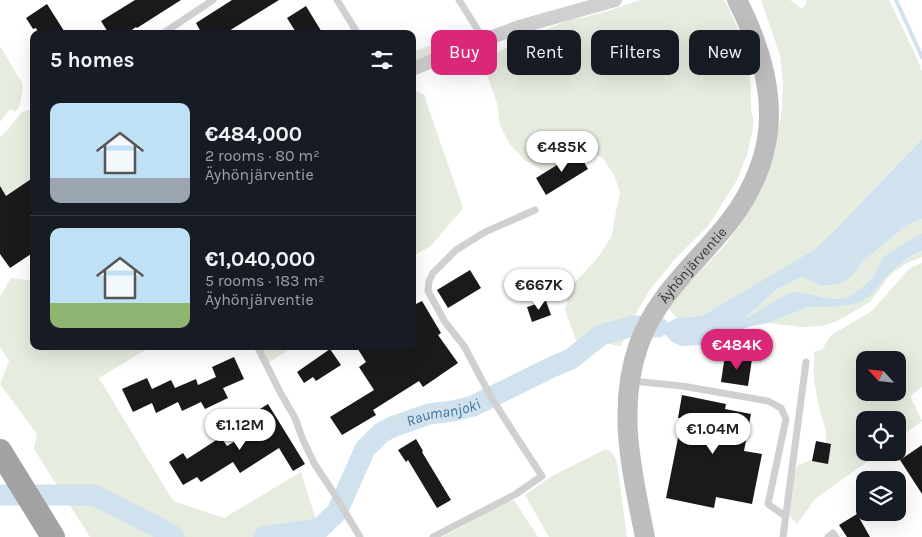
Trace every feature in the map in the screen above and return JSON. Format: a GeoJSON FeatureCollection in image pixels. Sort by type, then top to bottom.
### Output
{"type":"FeatureCollection","features":[{"type":"Feature","properties":{"kind":"highway"},"geometry":{"type":"LineString","coordinates":[[0,451],[48,528]]}},
{"type":"Feature","properties":{"kind":"main road","name":"Äyhönjärventie"},"geometry":{"type":"LineString","coordinates":[[645,537],[635,490],[628,441],[629,381],[638,346],[653,313],[663,298],[727,225],[746,198],[765,149],[769,120],[763,65],[736,0]]}},
{"type":"Feature","properties":{"kind":"street"},"geometry":{"type":"LineString","coordinates":[[497,35],[519,27],[615,0]]}},
{"type":"Feature","properties":{"kind":"street"},"geometry":{"type":"LineString","coordinates":[[416,67],[431,61]]}},
{"type":"Feature","properties":{"kind":"lane"},"geometry":{"type":"LineString","coordinates":[[168,30],[213,0]]}},
{"type":"Feature","properties":{"kind":"lane"},"geometry":{"type":"LineString","coordinates":[[337,0],[356,30]]}},
{"type":"Feature","properties":{"kind":"lane"},"geometry":{"type":"LineString","coordinates":[[459,0],[478,30]]}},
{"type":"Feature","properties":{"kind":"lane"},"geometry":{"type":"LineString","coordinates":[[433,537],[516,494],[542,476],[491,397],[464,346],[445,322],[428,291],[429,281],[433,274],[456,250],[485,232],[535,210]]}},
{"type":"Feature","properties":{"kind":"lane"},"geometry":{"type":"LineString","coordinates":[[259,350],[295,418],[314,463],[360,537]]}},
{"type":"Feature","properties":{"kind":"lane"},"geometry":{"type":"LineString","coordinates":[[782,537],[806,362]]}},
{"type":"Feature","properties":{"kind":"lane"},"geometry":{"type":"LineString","coordinates":[[629,381],[682,386],[768,401],[781,408],[786,419],[768,504],[785,516]]}},
{"type":"Feature","properties":{"kind":"lane"},"geometry":{"type":"LineString","coordinates":[[828,537],[833,533],[836,537]]}},
{"type":"Feature","properties":{"kind":"shaded area"},"geometry":{"type":"Polygon","coordinates":[[[640,0],[723,0],[738,30],[689,30],[689,75],[749,75],[751,110],[754,122],[748,152],[737,180],[708,226],[674,260],[649,291],[632,320],[621,346],[598,342],[581,347],[577,343],[565,310],[568,298],[574,283],[596,260],[612,236],[620,192],[614,175],[602,157],[587,153],[547,173],[526,161],[510,145],[500,125],[497,103],[487,75],[497,75],[497,53],[507,47],[507,75],[581,75],[581,30],[545,30],[574,18],[577,19],[640,0]]]}},
{"type":"Feature","properties":{"kind":"shaded area"},"geometry":{"type":"Polygon","coordinates":[[[761,0],[790,0],[802,9],[807,3],[805,0],[889,0],[922,72],[922,139],[815,249],[702,316],[677,318],[668,308],[674,299],[728,242],[747,214],[765,179],[776,148],[782,107],[783,83],[780,55],[761,0]]]}},
{"type":"Feature","properties":{"kind":"shaded area"},"geometry":{"type":"Polygon","coordinates":[[[431,45],[431,54],[416,60],[416,51],[431,45]]]}},
{"type":"Feature","properties":{"kind":"shaded area"},"geometry":{"type":"Polygon","coordinates":[[[0,46],[23,85],[19,107],[15,112],[10,109],[0,122],[0,46]]]}},
{"type":"Feature","properties":{"kind":"shaded area"},"geometry":{"type":"Polygon","coordinates":[[[416,91],[424,95],[463,208],[431,246],[416,254],[416,91]]]}},
{"type":"Feature","properties":{"kind":"shaded area"},"geometry":{"type":"Polygon","coordinates":[[[30,110],[30,180],[6,196],[3,190],[0,192],[0,137],[22,112],[30,110]]]}},
{"type":"Feature","properties":{"kind":"shaded area"},"geometry":{"type":"Polygon","coordinates":[[[922,219],[922,233],[883,257],[872,278],[848,298],[830,299],[799,292],[745,317],[777,289],[802,277],[822,286],[841,284],[852,276],[862,262],[909,223],[922,219]]]}},
{"type":"Feature","properties":{"kind":"shaded area"},"geometry":{"type":"Polygon","coordinates":[[[922,251],[922,257],[905,264],[890,275],[870,302],[837,321],[823,326],[801,327],[768,323],[809,307],[833,307],[871,295],[889,274],[904,261],[922,251]]]}},
{"type":"Feature","properties":{"kind":"shaded area"},"geometry":{"type":"Polygon","coordinates":[[[922,263],[922,387],[910,396],[922,421],[906,433],[906,411],[856,411],[856,461],[868,461],[815,499],[797,524],[790,516],[789,480],[798,465],[817,458],[826,446],[826,431],[814,379],[814,352],[822,350],[830,336],[872,311],[908,270],[922,263]]]}},
{"type":"Feature","properties":{"kind":"shaded area"},"geometry":{"type":"Polygon","coordinates":[[[11,278],[30,280],[30,350],[145,350],[99,378],[173,501],[224,518],[301,472],[321,536],[90,537],[34,449],[37,434],[0,384],[9,361],[0,347],[0,297],[11,278]]]}},
{"type":"Feature","properties":{"kind":"shaded area"},"geometry":{"type":"Polygon","coordinates":[[[259,350],[289,350],[266,364],[259,350]]]}},
{"type":"Feature","properties":{"kind":"shaded area"},"geometry":{"type":"Polygon","coordinates":[[[606,449],[612,453],[617,462],[627,537],[549,537],[525,495],[552,476],[606,449]]]}},
{"type":"Feature","properties":{"kind":"shaded area"},"geometry":{"type":"Polygon","coordinates":[[[514,500],[538,537],[442,537],[497,505],[514,500]]]}},
{"type":"Feature","properties":{"kind":"water"},"geometry":{"type":"Polygon","coordinates":[[[922,139],[922,219],[908,224],[862,262],[852,276],[841,284],[822,286],[802,277],[777,289],[746,317],[787,294],[799,292],[830,299],[848,298],[872,278],[883,257],[922,233],[922,251],[904,261],[889,274],[871,295],[858,303],[833,307],[809,307],[768,323],[748,327],[725,335],[703,345],[681,346],[671,341],[658,327],[677,318],[702,316],[815,249],[922,139]]]}},
{"type":"Feature","properties":{"kind":"building"},"geometry":{"type":"Polygon","coordinates":[[[135,0],[181,0],[132,30],[107,30],[101,21],[135,0]]]}},
{"type":"Feature","properties":{"kind":"building"},"geometry":{"type":"Polygon","coordinates":[[[232,0],[279,0],[230,30],[200,30],[196,23],[232,0]]]}},
{"type":"Feature","properties":{"kind":"building"},"geometry":{"type":"Polygon","coordinates":[[[47,4],[63,30],[33,29],[26,18],[47,4]]]}},
{"type":"Feature","properties":{"kind":"building"},"geometry":{"type":"Polygon","coordinates":[[[306,6],[321,30],[294,30],[287,18],[306,6]]]}},
{"type":"Feature","properties":{"kind":"building"},"geometry":{"type":"Polygon","coordinates":[[[578,152],[588,169],[546,195],[536,178],[578,152]]]}},
{"type":"Feature","properties":{"kind":"building"},"geometry":{"type":"Polygon","coordinates":[[[30,180],[30,255],[10,268],[0,254],[0,186],[6,196],[30,180]]]}},
{"type":"Feature","properties":{"kind":"building"},"geometry":{"type":"Polygon","coordinates":[[[470,270],[481,288],[448,308],[437,290],[470,270]]]}},
{"type":"Feature","properties":{"kind":"building"},"geometry":{"type":"Polygon","coordinates":[[[422,301],[441,333],[438,335],[458,363],[423,387],[419,381],[373,410],[376,415],[342,435],[330,417],[374,390],[359,367],[366,362],[358,350],[416,350],[416,304],[422,301]]]}},
{"type":"Feature","properties":{"kind":"building"},"geometry":{"type":"Polygon","coordinates":[[[546,301],[551,315],[532,322],[527,307],[546,301]]]}},
{"type":"Feature","properties":{"kind":"building"},"geometry":{"type":"Polygon","coordinates":[[[329,350],[331,350],[341,365],[316,381],[313,377],[304,383],[297,372],[329,350]]]}},
{"type":"Feature","properties":{"kind":"building"},"geometry":{"type":"Polygon","coordinates":[[[725,355],[752,359],[748,386],[721,382],[725,355]]]}},
{"type":"Feature","properties":{"kind":"building"},"geometry":{"type":"Polygon","coordinates":[[[234,357],[244,379],[223,388],[228,398],[205,409],[201,402],[182,411],[178,402],[156,413],[152,403],[133,412],[122,389],[147,378],[152,389],[171,380],[175,388],[196,379],[198,385],[216,377],[212,367],[234,357]]]}},
{"type":"Feature","properties":{"kind":"building"},"geometry":{"type":"Polygon","coordinates":[[[682,395],[726,404],[725,409],[751,414],[744,451],[762,454],[752,504],[716,497],[714,508],[666,498],[682,418],[678,418],[682,395]]]}},
{"type":"Feature","properties":{"kind":"building"},"geometry":{"type":"Polygon","coordinates":[[[268,404],[305,464],[293,471],[279,448],[240,473],[233,462],[201,482],[197,477],[183,485],[169,462],[183,453],[187,459],[221,437],[227,446],[260,426],[252,414],[268,404]]]}},
{"type":"Feature","properties":{"kind":"building"},"geometry":{"type":"Polygon","coordinates":[[[416,439],[451,500],[437,508],[408,460],[406,462],[398,450],[416,439]]]}},
{"type":"Feature","properties":{"kind":"building"},"geometry":{"type":"Polygon","coordinates":[[[816,441],[831,444],[828,464],[812,461],[816,441]]]}},
{"type":"Feature","properties":{"kind":"building"},"geometry":{"type":"Polygon","coordinates":[[[922,445],[922,494],[901,461],[906,461],[906,456],[922,445]]]}},
{"type":"Feature","properties":{"kind":"building"},"geometry":{"type":"Polygon","coordinates":[[[856,515],[856,521],[861,521],[870,537],[847,537],[839,525],[856,515]]]}},
{"type":"Feature","properties":{"kind":"waterway"},"geometry":{"type":"LineString","coordinates":[[896,0],[922,57]]}},
{"type":"Feature","properties":{"kind":"waterway","name":"Raumanjoki"},"geometry":{"type":"LineString","coordinates":[[264,537],[319,529],[337,512],[365,449],[381,433],[392,427],[429,414],[473,406],[571,359],[601,335],[633,326],[658,327]]}},
{"type":"Feature","properties":{"kind":"waterway","name":"Raumanjoki"},"geometry":{"type":"LineString","coordinates":[[0,495],[94,495],[174,537]]}}]}
